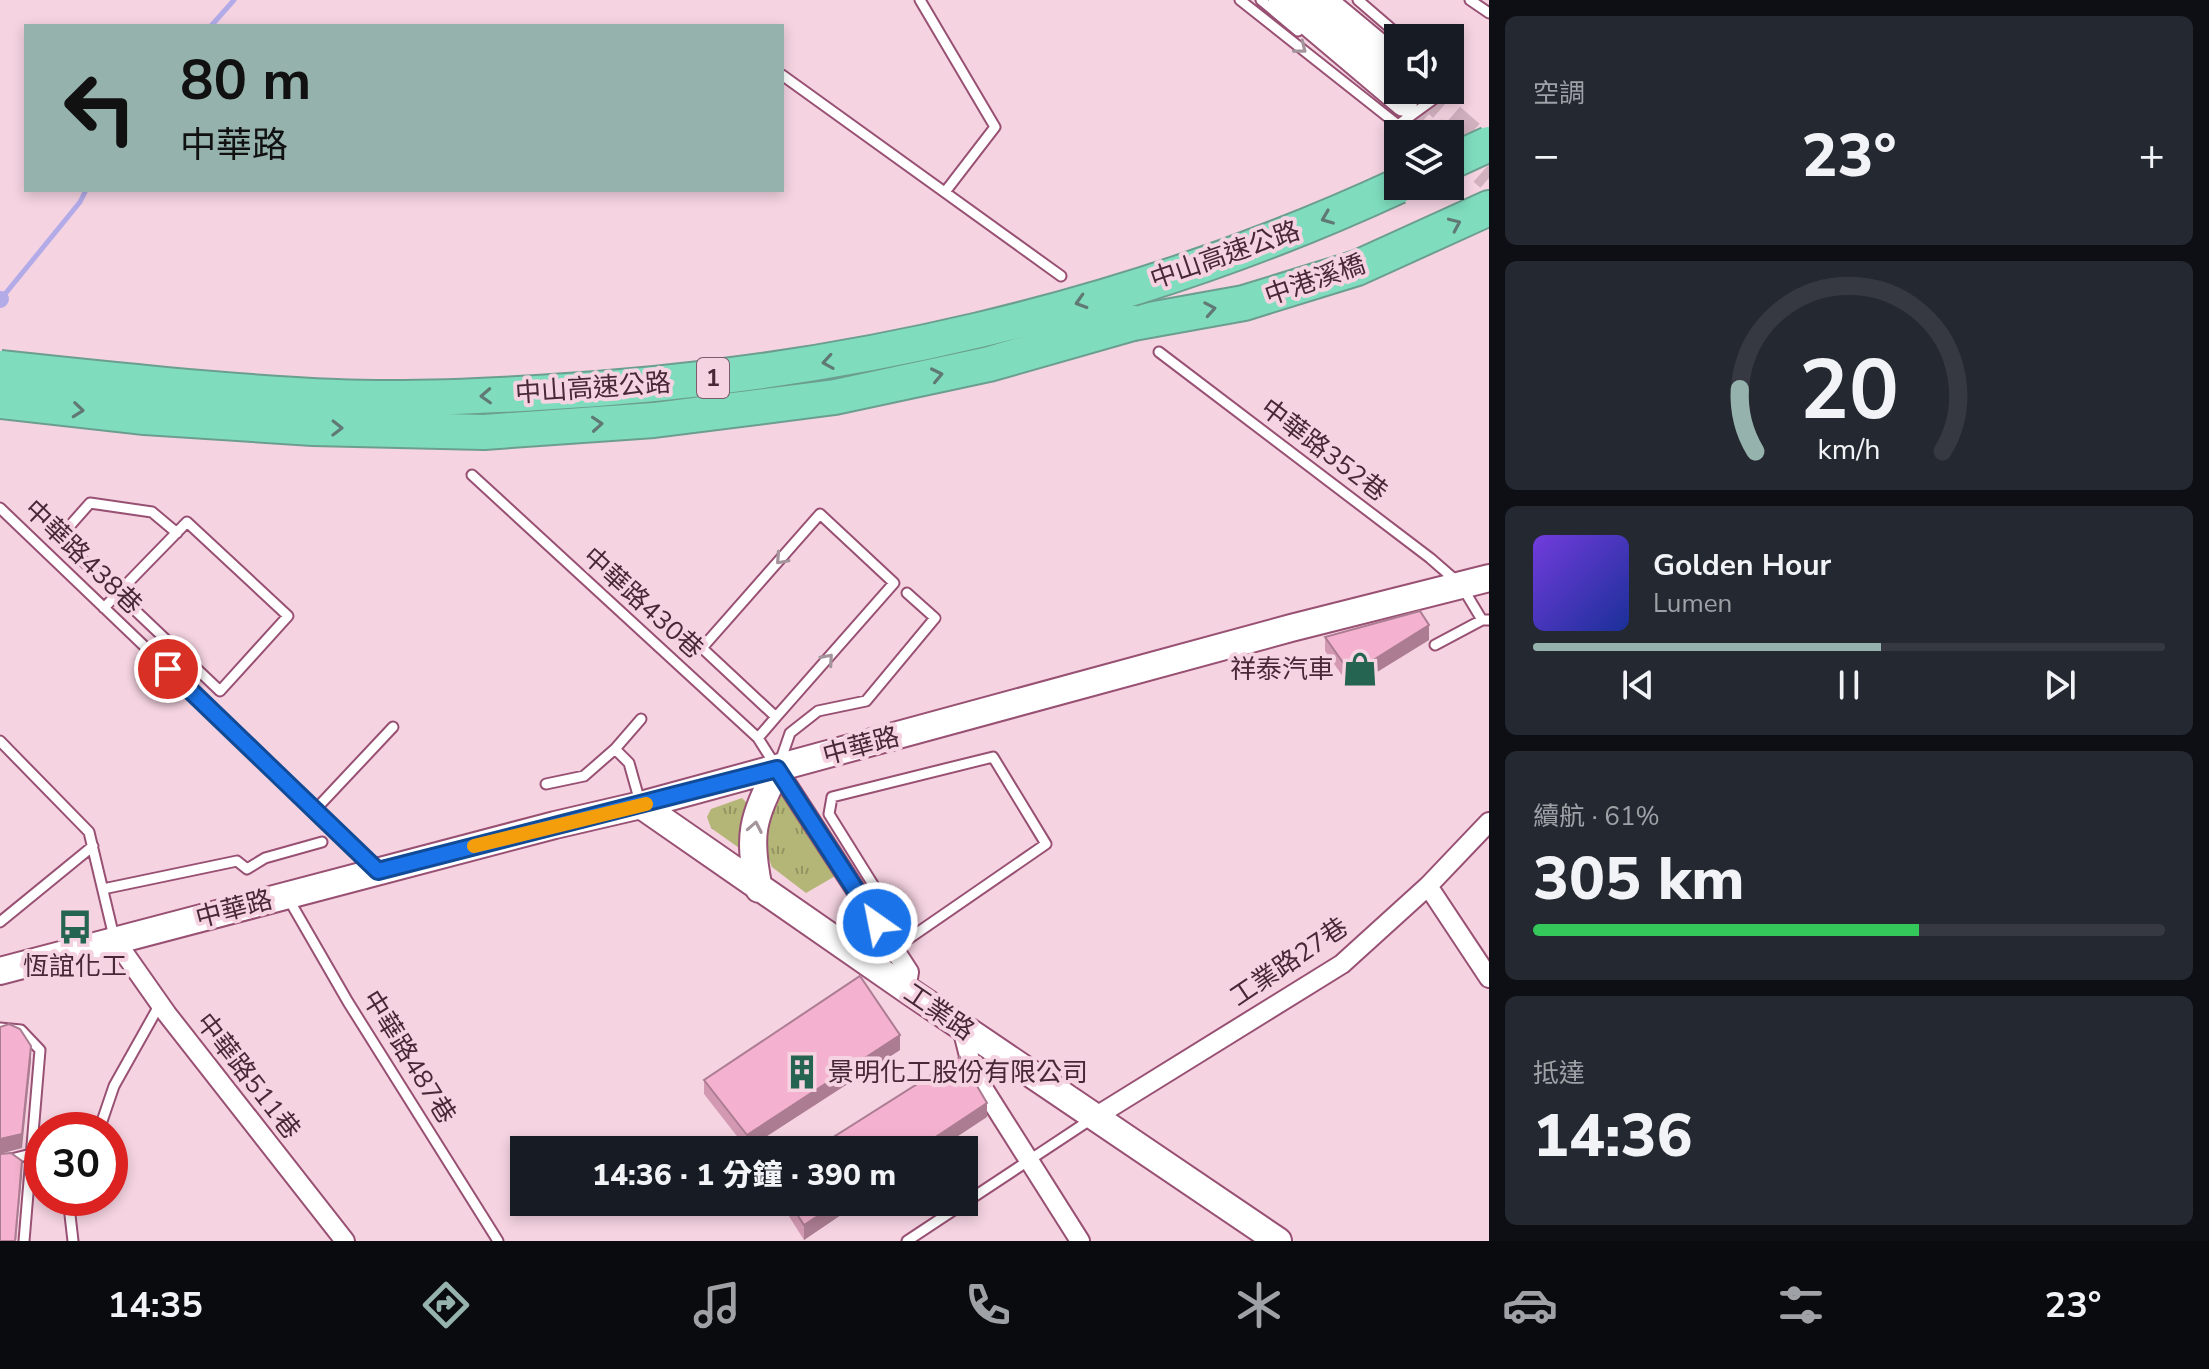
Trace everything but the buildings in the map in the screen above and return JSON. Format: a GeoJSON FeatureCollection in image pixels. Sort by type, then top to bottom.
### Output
{"type":"FeatureCollection","features":[{"type":"Feature","properties":{"kind":"highway"},"geometry":{"type":"LineString","coordinates":[[1464,156],[1489,144]]}},
{"type":"Feature","properties":{"kind":"highway","name":"中山高速公路"},"geometry":{"type":"LineString","coordinates":[[0,368],[151,384],[338,397],[468,397],[591,390],[741,376],[886,352],[1032,317],[1247,250],[1384,192]]}},
{"type":"Feature","properties":{"kind":"highway","name":"中港溪橋"},"geometry":{"type":"LineString","coordinates":[[1133,323],[1244,303],[1357,268],[1489,208]]}},
{"type":"Feature","properties":{"kind":"highway","name":"中山高速公路"},"geometry":{"type":"LineString","coordinates":[[0,401],[145,417],[313,428],[484,432],[654,420],[835,397],[989,364],[1133,323]]}},
{"type":"Feature","properties":{"kind":"street"},"geometry":{"type":"LineString","coordinates":[[1282,0],[1384,78]]}},
{"type":"Feature","properties":{"kind":"street"},"geometry":{"type":"LineString","coordinates":[[1315,0],[1384,58]]}},
{"type":"Feature","properties":{"kind":"street","name":"中華路"},"geometry":{"type":"LineString","coordinates":[[0,971],[641,805],[1489,578]]}},
{"type":"Feature","properties":{"kind":"street"},"geometry":{"type":"LineString","coordinates":[[759,889],[751,852],[753,823],[777,769]]}},
{"type":"Feature","properties":{"kind":"street"},"geometry":{"type":"LineString","coordinates":[[777,769],[900,944],[909,972],[906,989]]}},
{"type":"Feature","properties":{"kind":"street","name":"工業路"},"geometry":{"type":"LineString","coordinates":[[641,805],[962,1028],[1278,1241]]}},
{"type":"Feature","properties":{"kind":"street","name":"工業路27巷"},"geometry":{"type":"LineString","coordinates":[[1095,1117],[1342,964],[1428,886],[1489,822]]}},
{"type":"Feature","properties":{"kind":"street"},"geometry":{"type":"LineString","coordinates":[[1428,886],[1489,978]]}},
{"type":"Feature","properties":{"kind":"street","name":"中華路511巷"},"geometry":{"type":"LineString","coordinates":[[115,940],[160,1004],[345,1241]]}},
{"type":"Feature","properties":{"kind":"street"},"geometry":{"type":"LineString","coordinates":[[962,1028],[973,1072],[1080,1241]]}},
{"type":"Feature","properties":{"kind":"lane"},"geometry":{"type":"LineString","coordinates":[[920,0],[995,127],[945,192]]}},
{"type":"Feature","properties":{"kind":"lane"},"geometry":{"type":"LineString","coordinates":[[1240,0],[1398,125],[1427,104]]}},
{"type":"Feature","properties":{"kind":"lane"},"geometry":{"type":"LineString","coordinates":[[1261,0],[1309,39]]}},
{"type":"Feature","properties":{"kind":"lane"},"geometry":{"type":"LineString","coordinates":[[1335,0],[1384,40]]}},
{"type":"Feature","properties":{"kind":"lane"},"geometry":{"type":"LineString","coordinates":[[1358,0],[1386,24]]}},
{"type":"Feature","properties":{"kind":"lane"},"geometry":{"type":"LineString","coordinates":[[1470,0],[1489,13]]}},
{"type":"Feature","properties":{"kind":"lane"},"geometry":{"type":"LineString","coordinates":[[784,76],[1061,276]]}},
{"type":"Feature","properties":{"kind":"lane"},"geometry":{"type":"LineString","coordinates":[[1357,78],[1384,88]]}},
{"type":"Feature","properties":{"kind":"lane","name":"中華路352巷"},"geometry":{"type":"LineString","coordinates":[[1159,352],[1430,558],[1461,585],[1485,620]]}},
{"type":"Feature","properties":{"kind":"lane","name":"中華路430巷"},"geometry":{"type":"LineString","coordinates":[[472,475],[758,738],[777,769]]}},
{"type":"Feature","properties":{"kind":"lane"},"geometry":{"type":"LineString","coordinates":[[104,608],[118,594],[177,533],[187,522],[288,616],[220,691],[118,594],[59,538],[90,503],[152,512],[177,533]]}},
{"type":"Feature","properties":{"kind":"lane","name":"中華路438巷"},"geometry":{"type":"LineString","coordinates":[[0,508],[378,871]]}},
{"type":"Feature","properties":{"kind":"lane"},"geometry":{"type":"LineString","coordinates":[[758,738],[894,583],[820,514],[702,648],[776,717]]}},
{"type":"Feature","properties":{"kind":"lane"},"geometry":{"type":"LineString","coordinates":[[777,769],[790,733],[818,711],[866,701],[935,618],[907,593]]}},
{"type":"Feature","properties":{"kind":"lane"},"geometry":{"type":"LineString","coordinates":[[1435,645],[1485,620]]}},
{"type":"Feature","properties":{"kind":"lane"},"geometry":{"type":"LineString","coordinates":[[546,784],[584,776],[615,749],[641,719]]}},
{"type":"Feature","properties":{"kind":"lane"},"geometry":{"type":"LineString","coordinates":[[315,810],[393,727]]}},
{"type":"Feature","properties":{"kind":"lane"},"geometry":{"type":"LineString","coordinates":[[0,741],[89,832],[115,940]]}},
{"type":"Feature","properties":{"kind":"lane"},"geometry":{"type":"LineString","coordinates":[[615,749],[629,763],[641,805]]}},
{"type":"Feature","properties":{"kind":"lane"},"geometry":{"type":"LineString","coordinates":[[993,757],[1046,844],[900,944],[829,814],[832,797],[993,757]]}},
{"type":"Feature","properties":{"kind":"lane"},"geometry":{"type":"LineString","coordinates":[[103,889],[237,861],[247,869],[265,858],[322,842]]}},
{"type":"Feature","properties":{"kind":"lane"},"geometry":{"type":"LineString","coordinates":[[0,922],[93,846]]}},
{"type":"Feature","properties":{"kind":"lane","name":"中華路487巷"},"geometry":{"type":"LineString","coordinates":[[287,895],[348,1002],[498,1241]]}},
{"type":"Feature","properties":{"kind":"lane"},"geometry":{"type":"LineString","coordinates":[[105,1112],[114,1086],[160,1004]]}},
{"type":"Feature","properties":{"kind":"lane"},"geometry":{"type":"LineString","coordinates":[[0,1028],[21,1030],[40,1050],[35,1112]]}},
{"type":"Feature","properties":{"kind":"lane"},"geometry":{"type":"LineString","coordinates":[[907,1241],[1095,1117]]}},
{"type":"Feature","properties":{"kind":"lane"},"geometry":{"type":"LineString","coordinates":[[0,1162],[24,1156]]}},
{"type":"Feature","properties":{"kind":"lane"},"geometry":{"type":"LineString","coordinates":[[24,1241],[26,1216]]}},
{"type":"Feature","properties":{"kind":"lane"},"geometry":{"type":"LineString","coordinates":[[70,1216],[73,1241]]}},
{"type":"Feature","properties":{"kind":"green space"},"geometry":{"type":"Polygon","coordinates":[[[780,787],[837,875],[806,893],[772,867],[760,836],[780,787]]]}},
{"type":"Feature","properties":{"kind":"green space"},"geometry":{"type":"Polygon","coordinates":[[[742,798],[751,807],[742,850],[711,828],[707,817],[711,809],[742,798]]]}},
{"type":"Feature","properties":{"kind":"waterway"},"geometry":{"type":"LineString","coordinates":[[213,24],[234,0]]}},
{"type":"Feature","properties":{"kind":"waterway"},"geometry":{"type":"LineString","coordinates":[[1,299],[85,192]]}},
{"type":"Feature","properties":{"kind":"tunnel"},"geometry":{"type":"LineString","coordinates":[[1405,104],[1423,120]]}},
{"type":"Feature","properties":{"kind":"tunnel"},"geometry":{"type":"LineString","coordinates":[[1437,104],[1489,149]]}},
{"type":"Feature","properties":{"kind":"tunnel"},"geometry":{"type":"LineString","coordinates":[[1464,156],[1489,178]]}},
{"type":"Feature","properties":{"kind":"slow traffic"},"geometry":{"type":"LineString","coordinates":[[474,846],[646,804]]}},
{"type":"Feature","properties":{"kind":"place","name":"祥泰汽車"},"geometry":{"type":"Point","coordinates":[1360,669]}},
{"type":"Feature","properties":{"kind":"place","name":"恆誼化工"},"geometry":{"type":"Point","coordinates":[75,927]}},
{"type":"Feature","properties":{"kind":"place","name":"景明化工股份有限公司"},"geometry":{"type":"Point","coordinates":[802,1072]}},
{"type":"Feature","properties":{"kind":"route"},"geometry":{"type":"LineString","coordinates":[[168,669],[378,871],[777,769],[877,923]]}}]}
